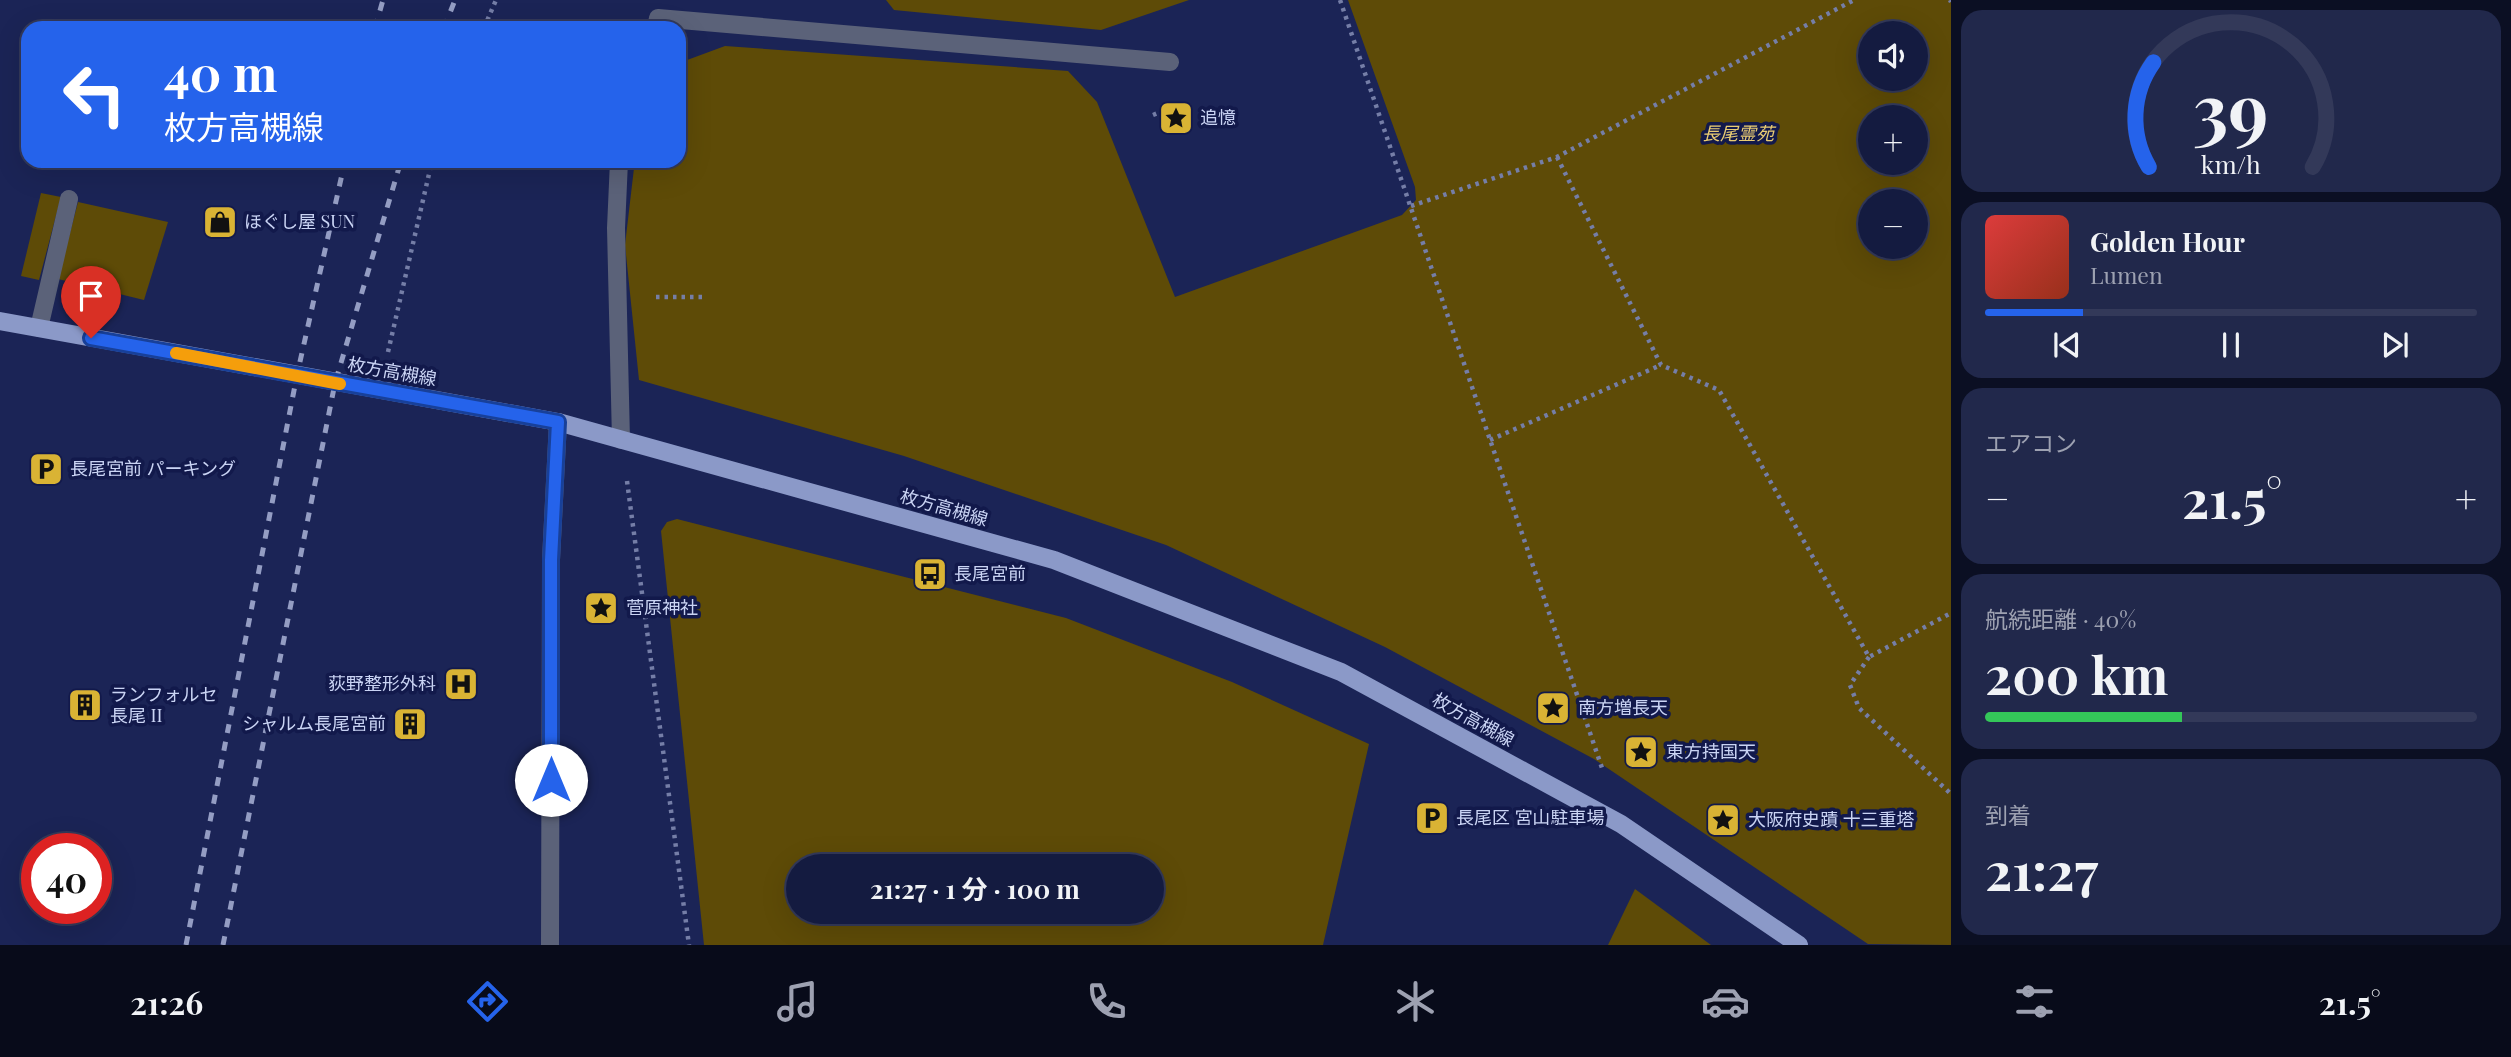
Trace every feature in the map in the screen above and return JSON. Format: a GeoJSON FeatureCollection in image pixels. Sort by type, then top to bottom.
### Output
{"type":"FeatureCollection","features":[{"type":"Feature","properties":{"kind":"main road","name":"枚方高槻線"},"geometry":{"type":"LineString","coordinates":[[0,321],[558,422],[1054,560],[1341,672],[1621,824],[1798,945]]}},
{"type":"Feature","properties":{"kind":"street"},"geometry":{"type":"LineString","coordinates":[[657,21],[658,18],[1170,62]]}},
{"type":"Feature","properties":{"kind":"street"},"geometry":{"type":"LineString","coordinates":[[619,168],[616,228],[621,440]]}},
{"type":"Feature","properties":{"kind":"street"},"geometry":{"type":"LineString","coordinates":[[39,328],[69,199]]}},
{"type":"Feature","properties":{"kind":"street"},"geometry":{"type":"LineString","coordinates":[[550,945],[551,560],[558,422]]}},
{"type":"Feature","properties":{"kind":"path"},"geometry":{"type":"LineString","coordinates":[[487,21],[496,0]]}},
{"type":"Feature","properties":{"kind":"path"},"geometry":{"type":"LineString","coordinates":[[1340,0],[1621,824]]}},
{"type":"Feature","properties":{"kind":"path"},"geometry":{"type":"LineString","coordinates":[[1411,206],[1557,157],[1854,0]]}},
{"type":"Feature","properties":{"kind":"path"},"geometry":{"type":"LineString","coordinates":[[1153,115],[1166,110]]}},
{"type":"Feature","properties":{"kind":"path"},"geometry":{"type":"LineString","coordinates":[[1557,157],[1661,365],[1719,390],[1868,657]]}},
{"type":"Feature","properties":{"kind":"path"},"geometry":{"type":"LineString","coordinates":[[379,391],[430,168]]}},
{"type":"Feature","properties":{"kind":"path"},"geometry":{"type":"LineString","coordinates":[[617,296],[705,297]]}},
{"type":"Feature","properties":{"kind":"path"},"geometry":{"type":"LineString","coordinates":[[1490,440],[1661,365]]}},
{"type":"Feature","properties":{"kind":"path"},"geometry":{"type":"LineString","coordinates":[[621,440],[689,945]]}},
{"type":"Feature","properties":{"kind":"path"},"geometry":{"type":"LineString","coordinates":[[1951,613],[1868,657],[1850,685],[1859,708],[1951,794]]}},
{"type":"Feature","properties":{"kind":"green space"},"geometry":{"type":"Polygon","coordinates":[[[886,0],[1189,0],[1101,30],[894,10],[886,0]]]}},
{"type":"Feature","properties":{"kind":"green space","name":"長尾霊苑"},"geometry":{"type":"Polygon","coordinates":[[[1348,0],[1951,0],[1951,945],[1868,944],[1594,759],[1385,647],[1166,545],[904,456],[639,380],[625,245],[634,168],[686,168],[686,60],[725,46],[1068,71],[1097,102],[1175,297],[1402,215],[1416,200],[1415,187],[1348,0]]]}},
{"type":"Feature","properties":{"kind":"green space"},"geometry":{"type":"Polygon","coordinates":[[[41,193],[61,197],[39,280],[21,276],[41,193]]]}},
{"type":"Feature","properties":{"kind":"green space"},"geometry":{"type":"Polygon","coordinates":[[[78,202],[168,222],[144,300],[58,279],[78,202]]]}},
{"type":"Feature","properties":{"kind":"green space"},"geometry":{"type":"Polygon","coordinates":[[[677,519],[1066,618],[1232,682],[1369,744],[1323,945],[704,945],[661,531],[667,522],[677,519]]]}},
{"type":"Feature","properties":{"kind":"green space"},"geometry":{"type":"Polygon","coordinates":[[[1635,889],[1711,945],[1608,945],[1635,889]]]}},
{"type":"Feature","properties":{"kind":"railway"},"geometry":{"type":"LineString","coordinates":[[377,21],[383,0]]}},
{"type":"Feature","properties":{"kind":"railway"},"geometry":{"type":"LineString","coordinates":[[447,21],[455,0]]}},
{"type":"Feature","properties":{"kind":"railway"},"geometry":{"type":"LineString","coordinates":[[186,945],[297,375],[343,168]]}},
{"type":"Feature","properties":{"kind":"railway"},"geometry":{"type":"LineString","coordinates":[[223,945],[335,383],[399,168]]}},
{"type":"Feature","properties":{"kind":"slow traffic"},"geometry":{"type":"LineString","coordinates":[[176,353],[340,384]]}},
{"type":"Feature","properties":{"kind":"place","name":"追憶"},"geometry":{"type":"Point","coordinates":[1176,118]}},
{"type":"Feature","properties":{"kind":"place","name":"ほぐし屋 SUN"},"geometry":{"type":"Point","coordinates":[220,222]}},
{"type":"Feature","properties":{"kind":"place","name":"長尾宮前 パーキング"},"geometry":{"type":"Point","coordinates":[46,469]}},
{"type":"Feature","properties":{"kind":"place","name":"長尾宮前"},"geometry":{"type":"Point","coordinates":[930,574]}},
{"type":"Feature","properties":{"kind":"place","name":"菅原神社"},"geometry":{"type":"Point","coordinates":[601,608]}},
{"type":"Feature","properties":{"kind":"place","name":"荻野整形外科"},"geometry":{"type":"Point","coordinates":[461,684]}},
{"type":"Feature","properties":{"kind":"place","name":"ランフォルセ 長尾 II"},"geometry":{"type":"Point","coordinates":[85,705]}},
{"type":"Feature","properties":{"kind":"place","name":"南方増長天"},"geometry":{"type":"Point","coordinates":[1553,708]}},
{"type":"Feature","properties":{"kind":"place","name":"シャルム長尾宮前"},"geometry":{"type":"Point","coordinates":[410,724]}},
{"type":"Feature","properties":{"kind":"place","name":"東方持国天"},"geometry":{"type":"Point","coordinates":[1641,752]}},
{"type":"Feature","properties":{"kind":"place","name":"長尾区 宮山駐車場"},"geometry":{"type":"Point","coordinates":[1432,818]}},
{"type":"Feature","properties":{"kind":"place","name":"大阪府史蹟 十三重塔"},"geometry":{"type":"Point","coordinates":[1723,820]}},
{"type":"Feature","properties":{"kind":"route"},"geometry":{"type":"LineString","coordinates":[[91,338],[558,422],[551,560],[551,780]]}}]}
